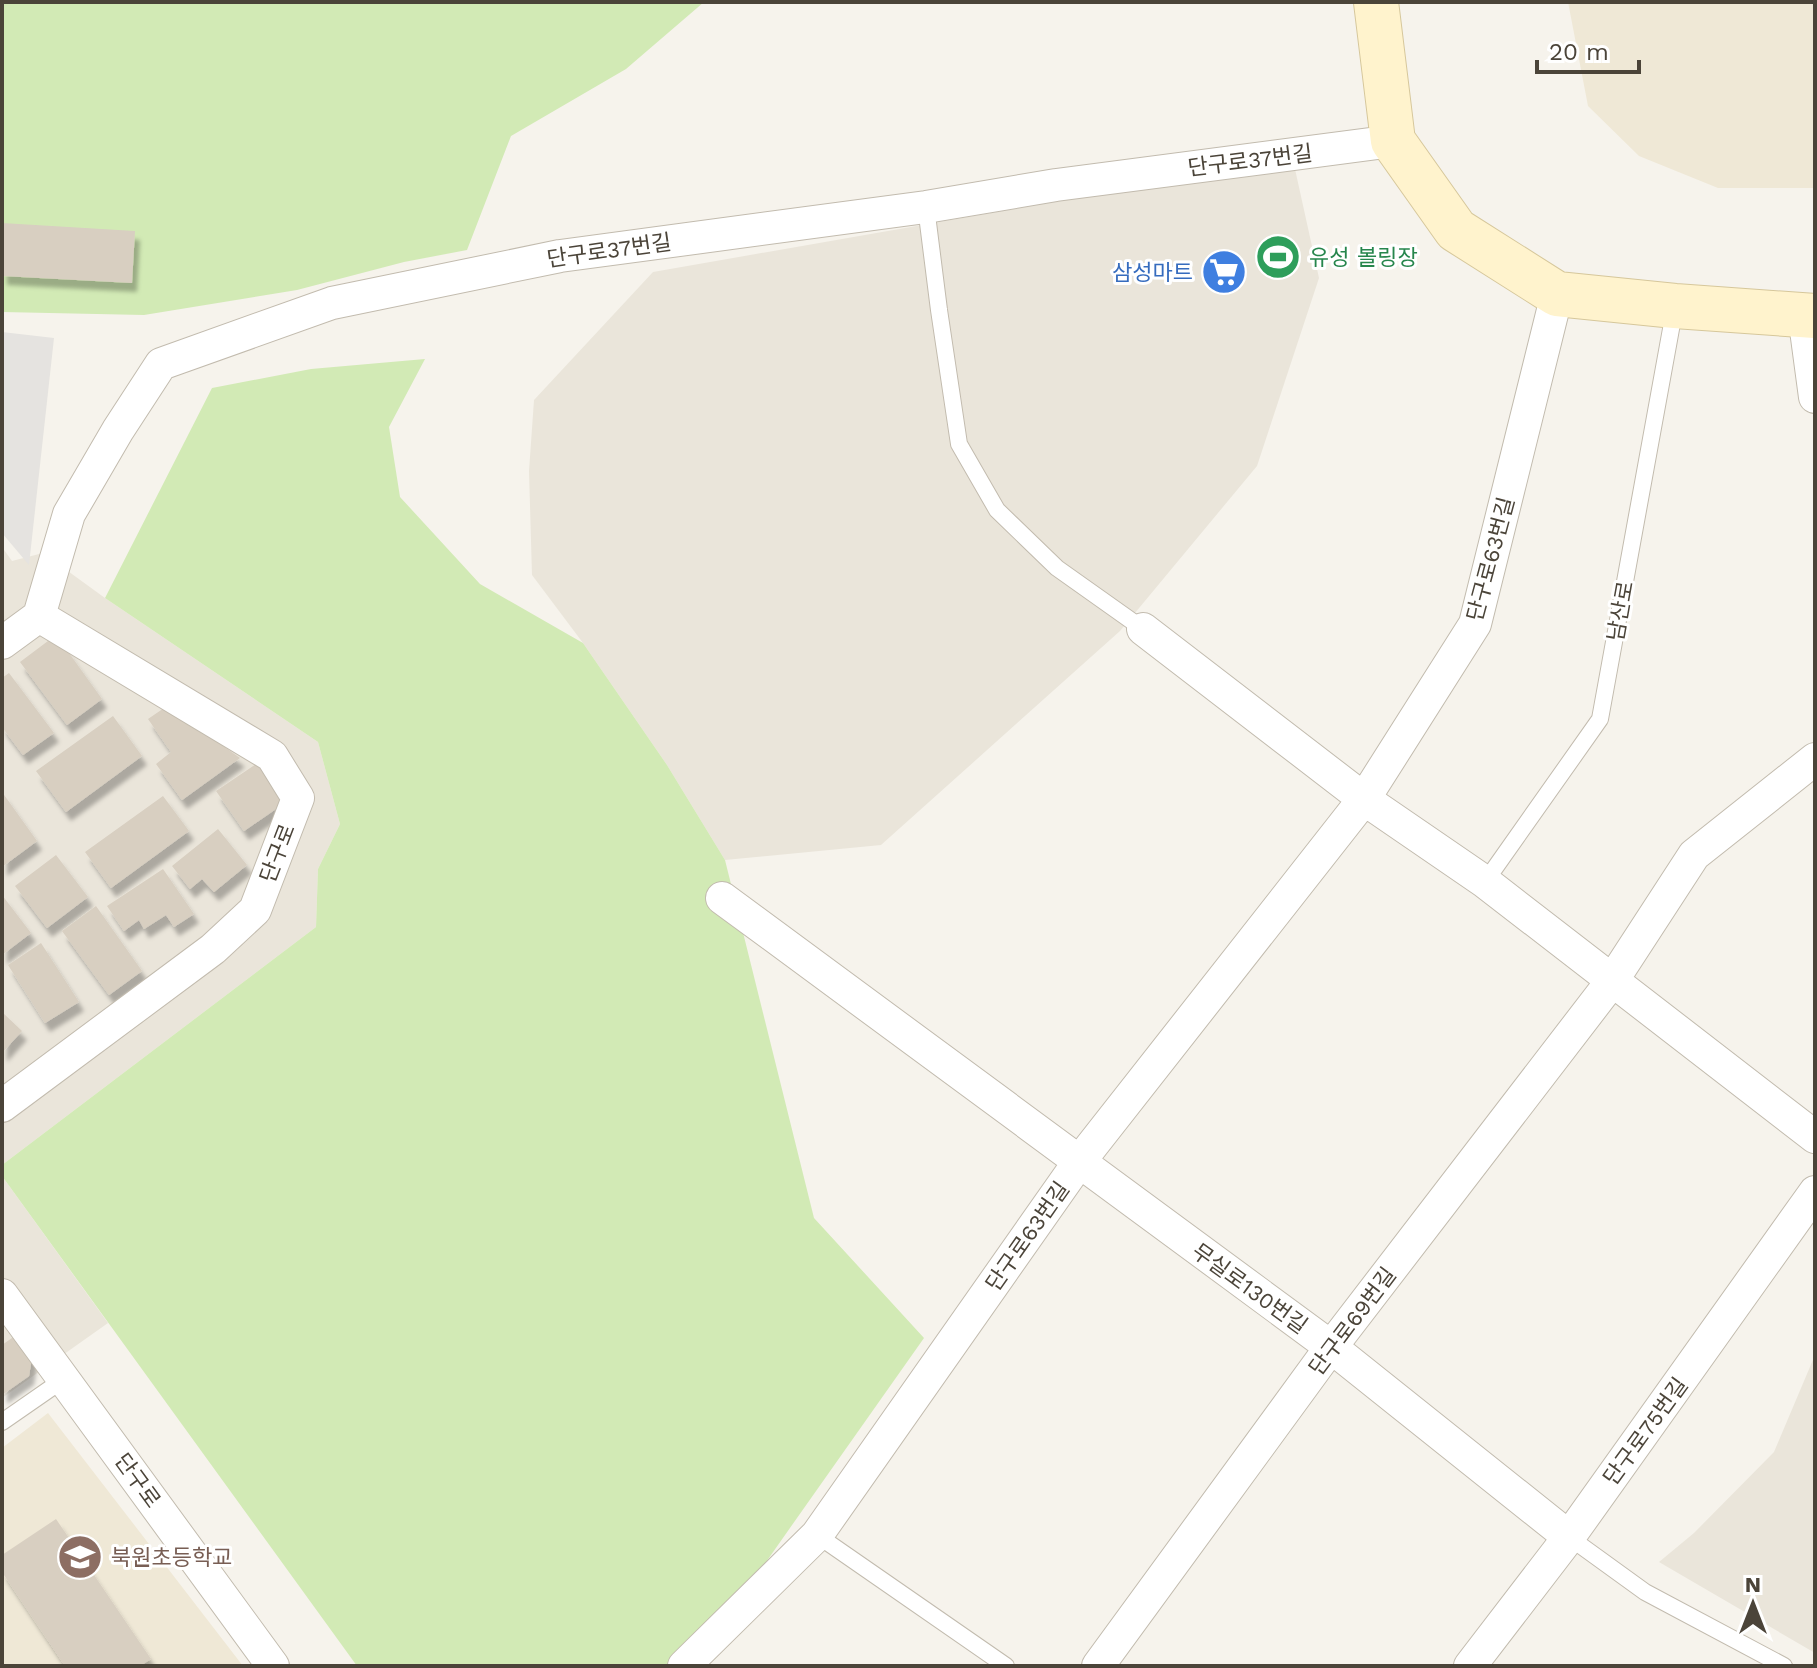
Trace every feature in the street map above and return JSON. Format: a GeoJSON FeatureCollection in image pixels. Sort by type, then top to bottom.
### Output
{"type":"FeatureCollection","features":[{"type":"Feature","properties":{"kind":"street"},"geometry":{"type":"LineString","coordinates":[[1376,2],[1393,141],[1456,230],[1557,294],[1810,316],[1815,397]]}},
{"type":"Feature","properties":{"kind":"street","name":"단구로37번길"},"geometry":{"type":"LineString","coordinates":[[39,616],[69,514],[161,364],[332,303],[560,256],[926,207],[1056,185],[1393,141]]}},
{"type":"Feature","properties":{"kind":"street","name":"단구로63번길"},"geometry":{"type":"LineString","coordinates":[[684,1666],[817,1535],[1079,1162],[1364,799],[1475,624],[1557,294]]}},
{"type":"Feature","properties":{"kind":"street"},"geometry":{"type":"LineString","coordinates":[[2,643],[39,616]]}},
{"type":"Feature","properties":{"kind":"street","name":"단구로"},"geometry":{"type":"LineString","coordinates":[[2,1106],[213,949],[255,910],[298,798],[272,756],[39,616]]}},
{"type":"Feature","properties":{"kind":"street"},"geometry":{"type":"LineString","coordinates":[[1143,629],[1364,799],[1485,882],[1815,1137]]}},
{"type":"Feature","properties":{"kind":"street","name":"단구로69번길"},"geometry":{"type":"LineString","coordinates":[[1098,1666],[1331,1347],[1612,981],[1694,855],[1815,759]]}},
{"type":"Feature","properties":{"kind":"street","name":"무실로130번길"},"geometry":{"type":"LineString","coordinates":[[722,898],[1331,1347],[1569,1537]]}},
{"type":"Feature","properties":{"kind":"street","name":"단구로75번길"},"geometry":{"type":"LineString","coordinates":[[1470,1666],[1569,1537],[1815,1192]]}},
{"type":"Feature","properties":{"kind":"street","name":"단구로"},"geometry":{"type":"LineString","coordinates":[[2,1295],[273,1666]]}},
{"type":"Feature","properties":{"kind":"lane"},"geometry":{"type":"LineString","coordinates":[[926,207],[959,444],[997,510],[1057,568],[1143,629]]}},
{"type":"Feature","properties":{"kind":"lane","name":"남산로"},"geometry":{"type":"LineString","coordinates":[[1485,882],[1600,719],[1675,306]]}},
{"type":"Feature","properties":{"kind":"lane"},"geometry":{"type":"LineString","coordinates":[[2,1422],[64,1379]]}},
{"type":"Feature","properties":{"kind":"lane"},"geometry":{"type":"LineString","coordinates":[[817,1535],[1006,1666]]}},
{"type":"Feature","properties":{"kind":"lane","name":"무실로130번길"},"geometry":{"type":"LineString","coordinates":[[1569,1537],[1645,1592],[1784,1666]]}},
{"type":"Feature","properties":{"kind":"shaded area"},"geometry":{"type":"Polygon","coordinates":[[[1568,2],[1815,2],[1815,188],[1718,188],[1639,156],[1588,106],[1568,2]]]}},
{"type":"Feature","properties":{"kind":"shaded area"},"geometry":{"type":"Polygon","coordinates":[[[1293,160],[1319,278],[1257,466],[1120,631],[881,845],[725,860],[667,765],[532,575],[529,471],[534,400],[653,272],[1293,160]]]}},
{"type":"Feature","properties":{"kind":"shaded area"},"geometry":{"type":"Polygon","coordinates":[[[2,332],[54,338],[29,565],[2,533],[2,332]]]}},
{"type":"Feature","properties":{"kind":"shaded area"},"geometry":{"type":"Polygon","coordinates":[[[2,547],[12,561],[43,553],[318,742],[340,824],[318,869],[316,927],[2,1165],[2,547]]]}},
{"type":"Feature","properties":{"kind":"shaded area"},"geometry":{"type":"Polygon","coordinates":[[[2,1176],[108,1323],[2,1398],[2,1176]]]}},
{"type":"Feature","properties":{"kind":"shaded area"},"geometry":{"type":"Polygon","coordinates":[[[1815,1355],[1815,1653],[1659,1562],[1694,1533],[1774,1452],[1815,1355]]]}},
{"type":"Feature","properties":{"kind":"shaded area","name":"북원초등학교"},"geometry":{"type":"Polygon","coordinates":[[[48,1413],[243,1666],[2,1666],[2,1448],[48,1413]]]}},
{"type":"Feature","properties":{"kind":"green space"},"geometry":{"type":"Polygon","coordinates":[[[2,2],[704,2],[626,69],[511,136],[467,250],[404,262],[297,290],[144,315],[2,312],[2,2]]]}},
{"type":"Feature","properties":{"kind":"green space"},"geometry":{"type":"Polygon","coordinates":[[[425,359],[389,427],[400,497],[480,584],[583,643],[667,765],[725,860],[814,1218],[924,1338],[718,1630],[669,1666],[357,1666],[2,1176],[2,1165],[316,927],[318,869],[340,824],[318,742],[105,598],[212,388],[311,369],[425,359]]]}},
{"type":"Feature","properties":{"kind":"building"},"geometry":{"type":"Polygon","coordinates":[[[2,223],[135,231],[132,283],[2,276],[2,223]]]}},
{"type":"Feature","properties":{"kind":"building"},"geometry":{"type":"Polygon","coordinates":[[[56,635],[102,699],[67,725],[20,662],[56,635]]]}},
{"type":"Feature","properties":{"kind":"building"},"geometry":{"type":"Polygon","coordinates":[[[9,673],[54,733],[23,755],[2,727],[2,678],[9,673]]]}},
{"type":"Feature","properties":{"kind":"building"},"geometry":{"type":"Polygon","coordinates":[[[167,706],[240,758],[182,800],[156,764],[171,752],[148,719],[167,706]]]}},
{"type":"Feature","properties":{"kind":"building"},"geometry":{"type":"Polygon","coordinates":[[[113,716],[142,756],[66,812],[36,771],[113,716]]]}},
{"type":"Feature","properties":{"kind":"building"},"geometry":{"type":"Polygon","coordinates":[[[262,760],[289,800],[244,831],[216,791],[262,760]]]}},
{"type":"Feature","properties":{"kind":"building"},"geometry":{"type":"Polygon","coordinates":[[[2,792],[37,841],[2,867],[2,792]]]}},
{"type":"Feature","properties":{"kind":"building"},"geometry":{"type":"Polygon","coordinates":[[[163,796],[189,831],[111,888],[85,852],[163,796]]]}},
{"type":"Feature","properties":{"kind":"building"},"geometry":{"type":"Polygon","coordinates":[[[218,829],[247,865],[214,892],[202,879],[190,889],[172,866],[218,829]]]}},
{"type":"Feature","properties":{"kind":"building"},"geometry":{"type":"Polygon","coordinates":[[[56,855],[88,897],[47,928],[15,886],[56,855]]]}},
{"type":"Feature","properties":{"kind":"building"},"geometry":{"type":"Polygon","coordinates":[[[163,869],[194,914],[174,927],[166,915],[144,929],[139,920],[124,931],[107,906],[163,869]]]}},
{"type":"Feature","properties":{"kind":"building"},"geometry":{"type":"Polygon","coordinates":[[[2,895],[31,933],[2,955],[2,895]]]}},
{"type":"Feature","properties":{"kind":"building"},"geometry":{"type":"Polygon","coordinates":[[[96,906],[142,971],[109,995],[62,931],[96,906]]]}},
{"type":"Feature","properties":{"kind":"building"},"geometry":{"type":"Polygon","coordinates":[[[41,943],[79,1002],[45,1023],[8,965],[41,943]]]}},
{"type":"Feature","properties":{"kind":"building"},"geometry":{"type":"Polygon","coordinates":[[[2,1012],[22,1031],[2,1053],[2,1012]]]}},
{"type":"Feature","properties":{"kind":"building"},"geometry":{"type":"Polygon","coordinates":[[[22,1331],[34,1345],[29,1376],[2,1395],[2,1345],[22,1331]]]}},
{"type":"Feature","properties":{"kind":"building"},"geometry":{"type":"Polygon","coordinates":[[[56,1519],[151,1659],[140,1666],[65,1666],[2,1572],[2,1555],[56,1519]]]}},
{"type":"Feature","properties":{"kind":"place","name":"유성 볼링장"},"geometry":{"type":"Point","coordinates":[1278,257]}},
{"type":"Feature","properties":{"kind":"place","name":"삼성마트"},"geometry":{"type":"Point","coordinates":[1224,272]}},
{"type":"Feature","properties":{"kind":"place","name":"북원초등학교"},"geometry":{"type":"Point","coordinates":[80,1557]}}]}
